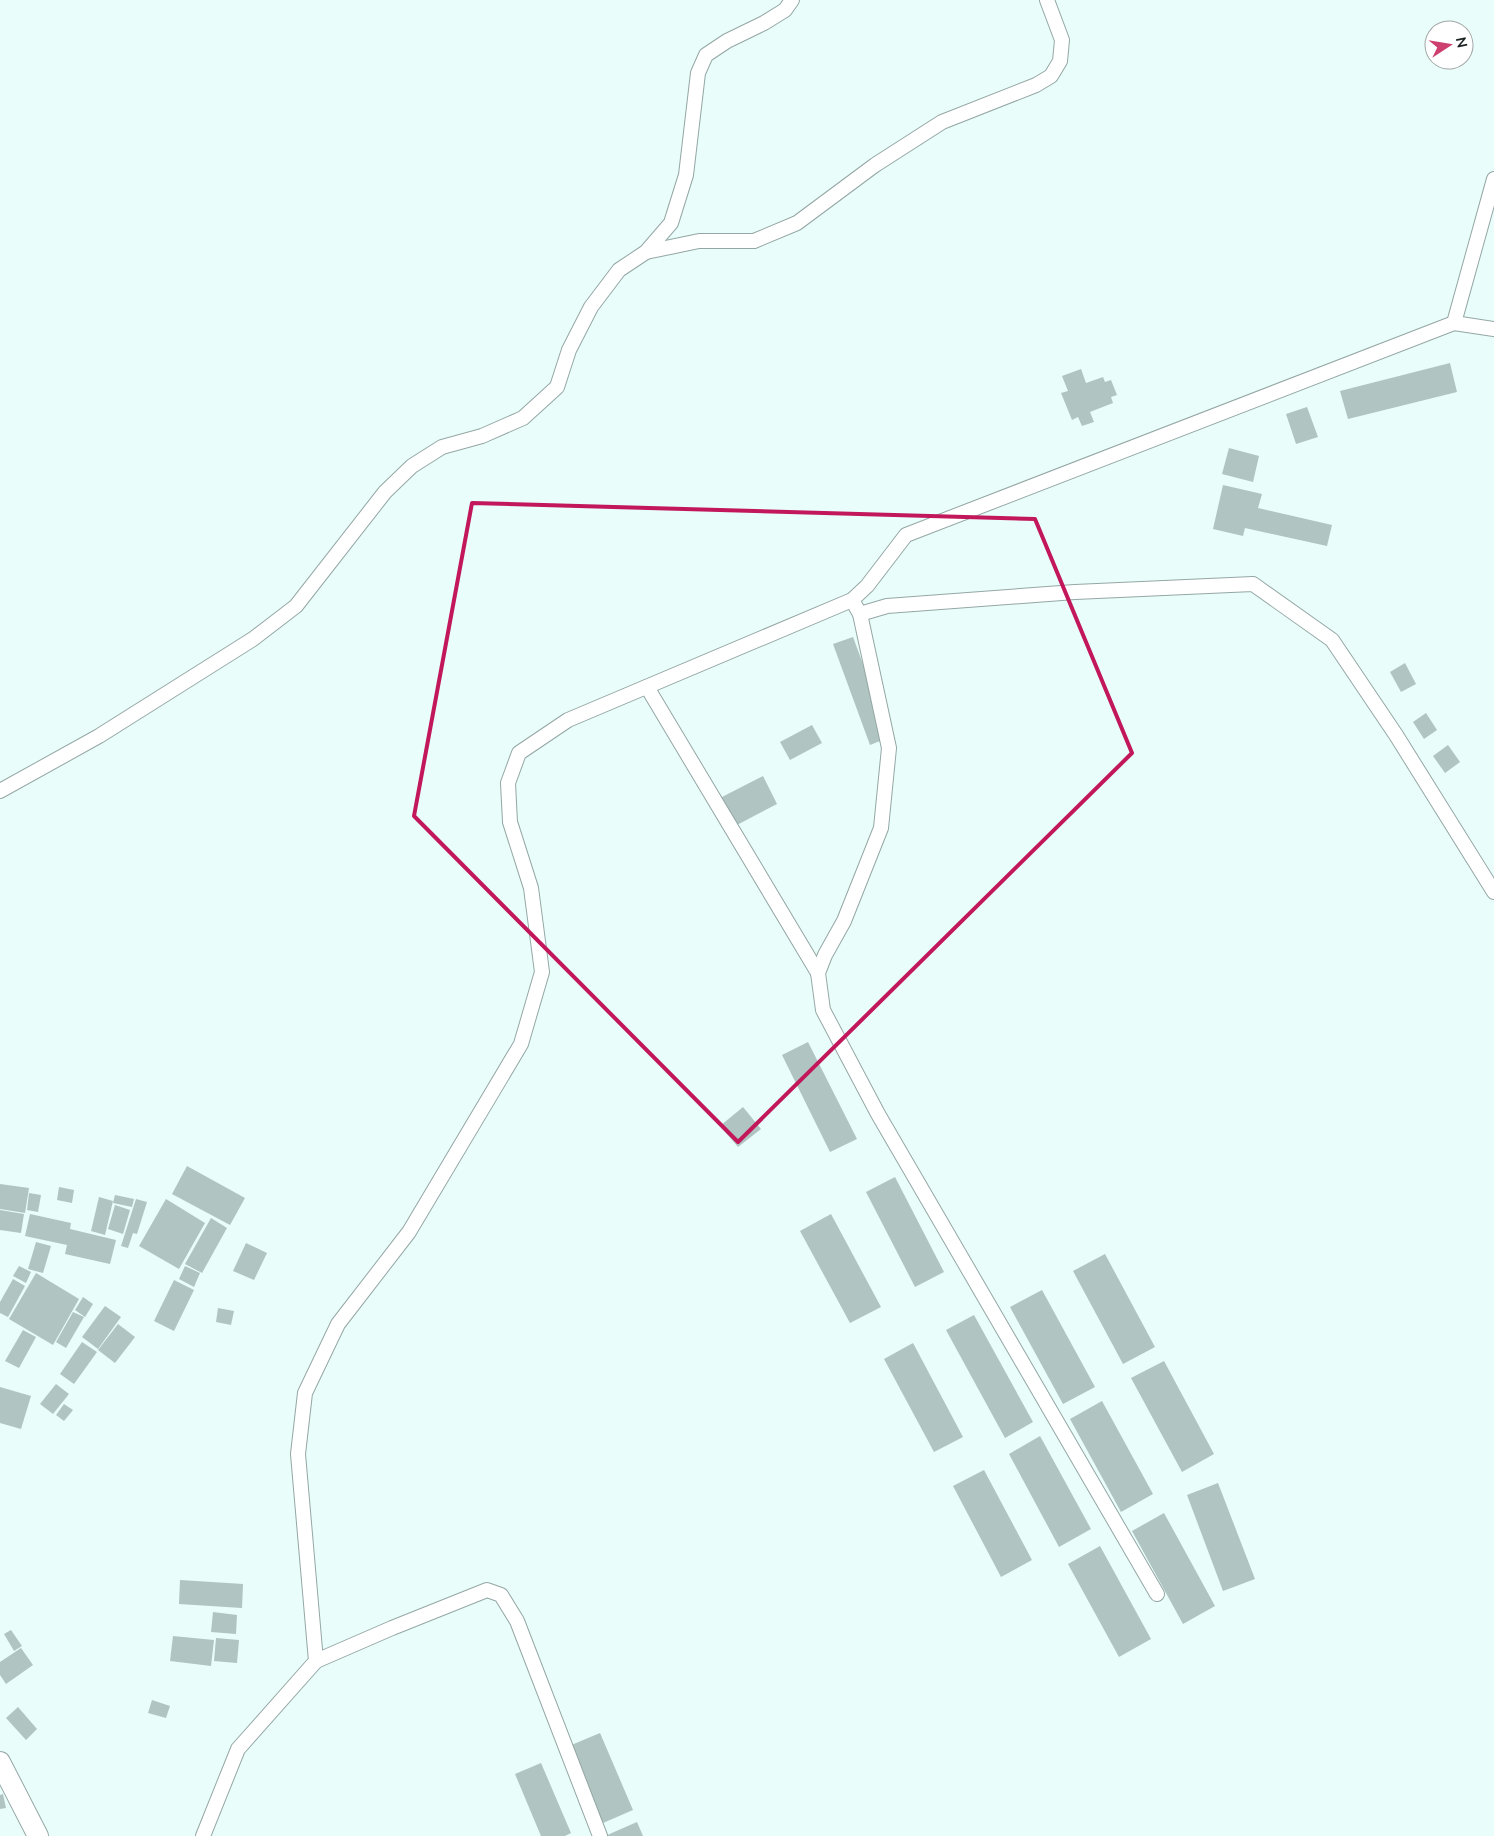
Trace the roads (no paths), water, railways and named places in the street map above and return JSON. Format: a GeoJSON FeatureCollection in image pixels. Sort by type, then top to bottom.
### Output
{"type":"FeatureCollection","features":[{"type":"Feature","properties":{"kind":"street"},"geometry":{"type":"LineString","coordinates":[[0,791],[98,736],[253,639],[296,606],[385,492],[412,466],[442,447],[482,436],[523,418],[557,387],[569,350],[591,307],[619,270],[646,252],[671,223],[686,175],[698,73],[706,55],[727,41],[764,23],[785,10],[792,0]]}},
{"type":"Feature","properties":{"kind":"street"},"geometry":{"type":"LineString","coordinates":[[646,252],[699,241],[754,241],[797,223],[875,166],[942,122],[1036,85],[1051,76],[1060,61],[1062,40],[1047,0]]}},
{"type":"Feature","properties":{"kind":"street"},"geometry":{"type":"LineString","coordinates":[[1454,323],[1494,179]]}},
{"type":"Feature","properties":{"kind":"street"},"geometry":{"type":"LineString","coordinates":[[316,1661],[298,1454],[305,1393],[338,1324],[409,1232],[521,1044],[542,972],[531,888],[510,822],[508,783],[519,753],[568,720],[852,600],[867,586],[906,535],[1454,323],[1494,329]]}},
{"type":"Feature","properties":{"kind":"street"},"geometry":{"type":"LineString","coordinates":[[860,614],[888,606],[927,603],[1075,592],[1253,584],[1332,640],[1396,735],[1494,892]]}},
{"type":"Feature","properties":{"kind":"street"},"geometry":{"type":"LineString","coordinates":[[818,973],[825,955],[844,921],[881,828],[889,748],[860,614],[852,600]]}},
{"type":"Feature","properties":{"kind":"street"},"geometry":{"type":"LineString","coordinates":[[647,687],[818,973],[822,1010],[878,1114],[1157,1594]]}},
{"type":"Feature","properties":{"kind":"street"},"geometry":{"type":"LineString","coordinates":[[204,1836],[238,1749],[316,1661],[487,1590],[501,1595],[517,1621],[600,1836]]}},
{"type":"Feature","properties":{"kind":"street"},"geometry":{"type":"LineString","coordinates":[[0,1762],[5,1783],[38,1836]]}}]}
